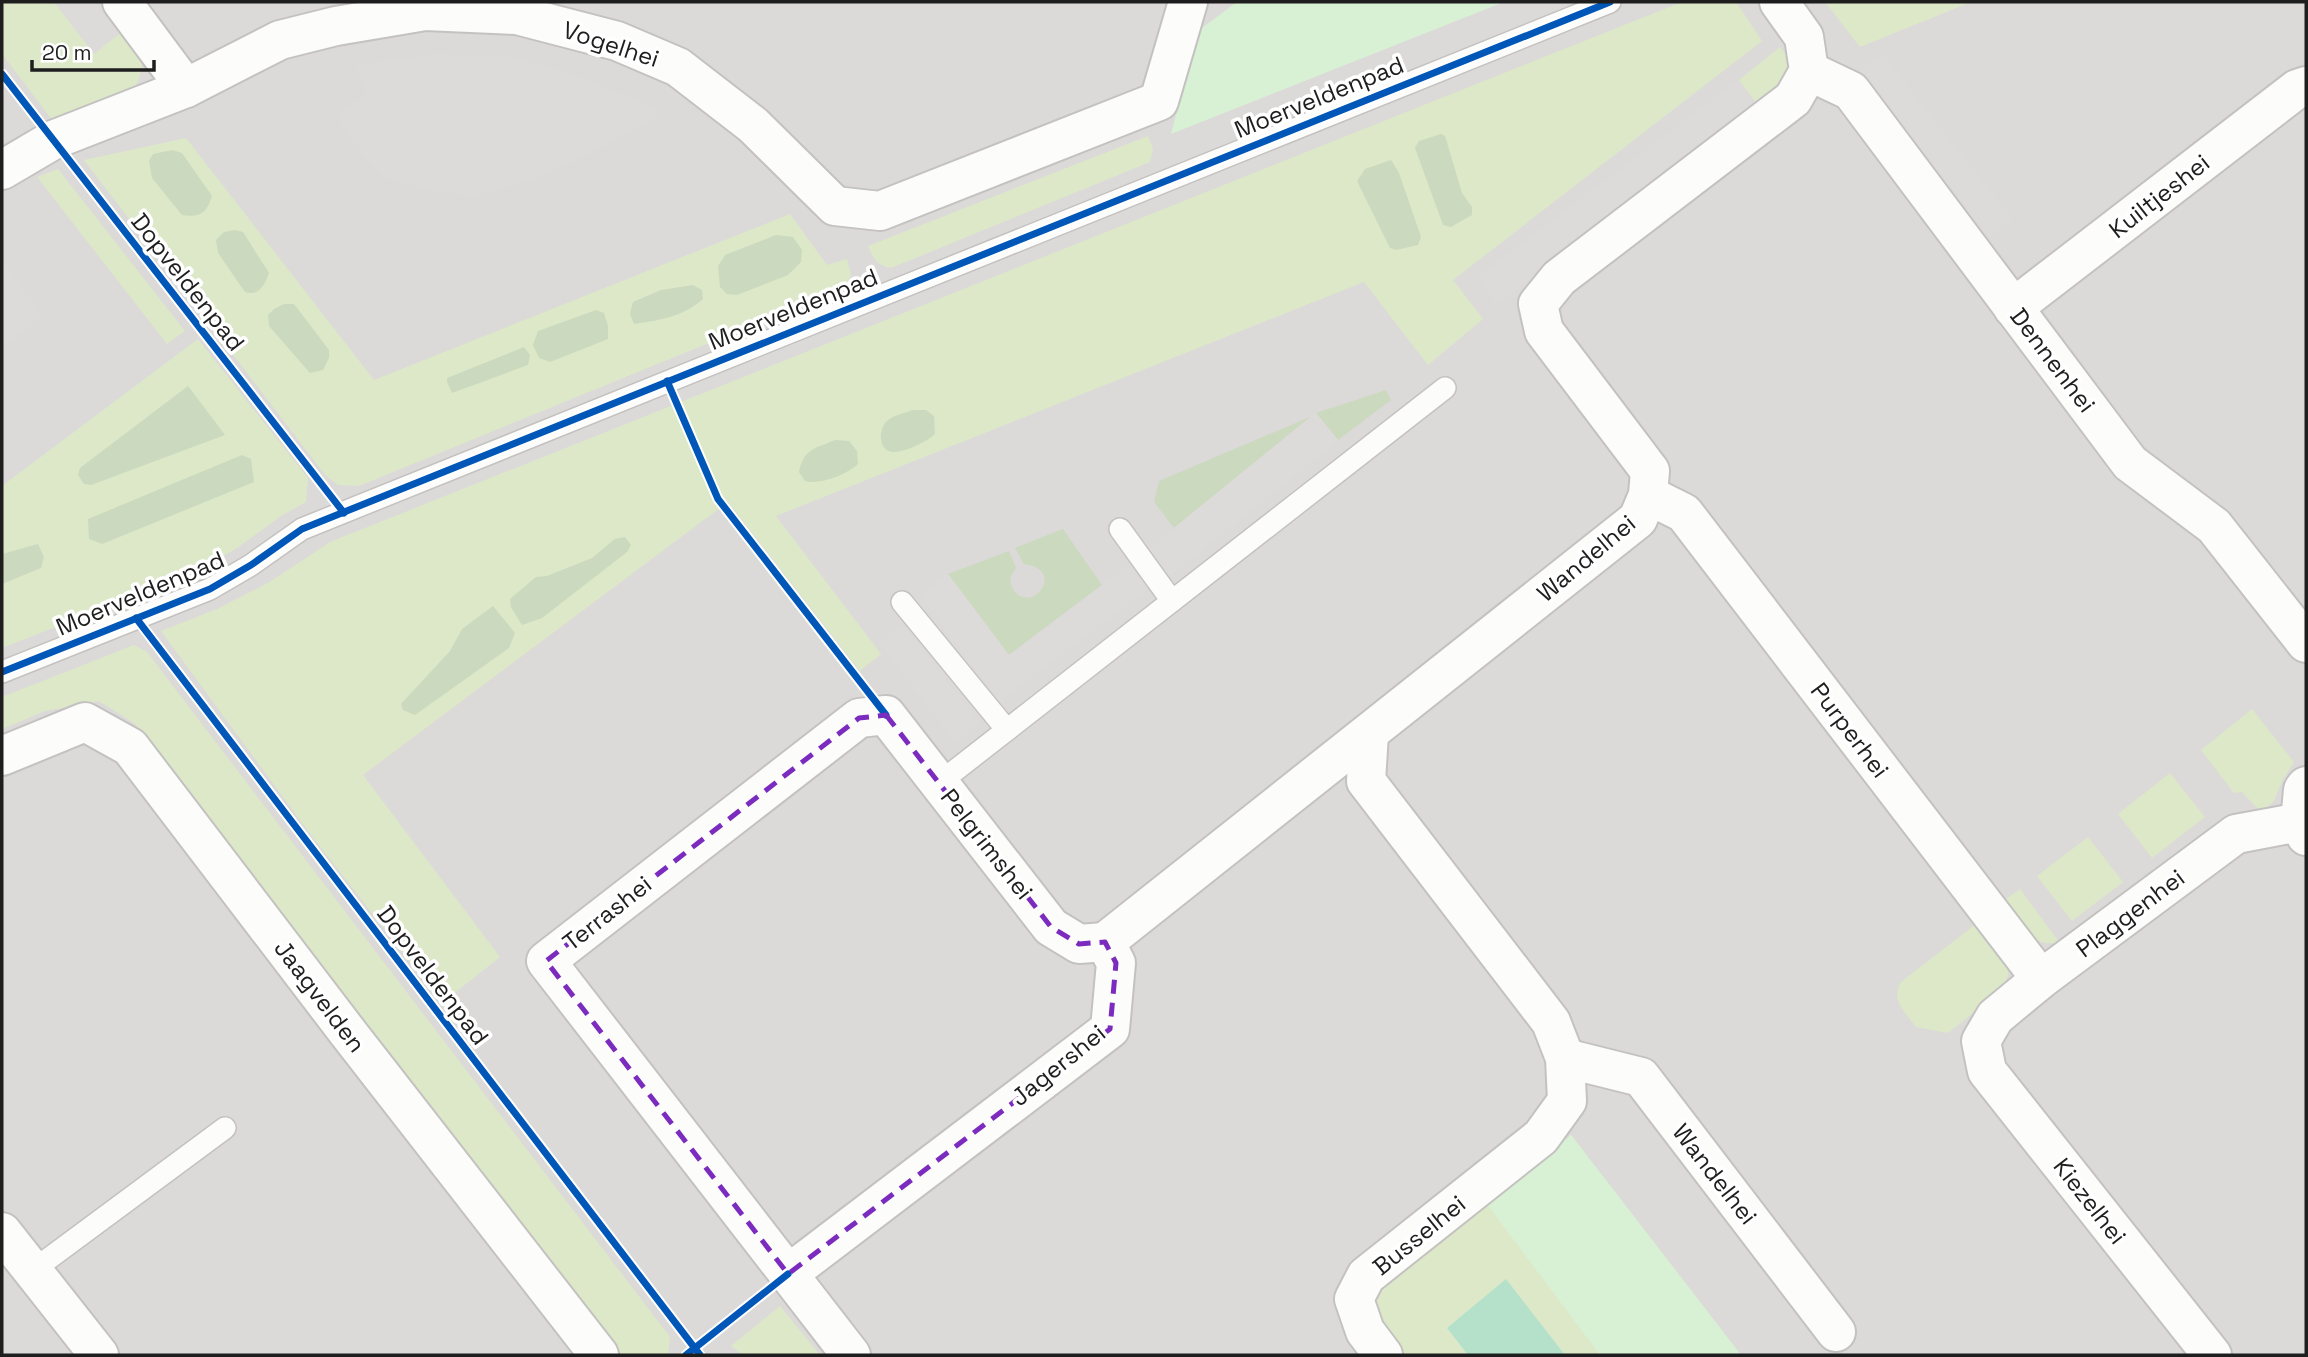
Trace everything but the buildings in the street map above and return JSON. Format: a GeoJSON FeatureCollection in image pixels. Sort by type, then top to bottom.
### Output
{"type":"FeatureCollection","features":[{"type":"Feature","properties":{"kind":"street"},"geometry":{"type":"LineString","coordinates":[[121,2],[186,88]]}},
{"type":"Feature","properties":{"kind":"street","name":"Vogelhei"},"geometry":{"type":"LineString","coordinates":[[2,170],[53,140],[186,88],[280,40],[336,26],[425,11],[517,15],[617,41],[678,67],[753,125],[835,206],[880,211],[1159,101],[1188,2]]}},
{"type":"Feature","properties":{"kind":"street"},"geometry":{"type":"LineString","coordinates":[[1779,2],[1807,54]]}},
{"type":"Feature","properties":{"kind":"street","name":"Dennenhei"},"geometry":{"type":"LineString","coordinates":[[1807,54],[1851,90],[2130,463],[2214,526],[2306,643]]}},
{"type":"Feature","properties":{"kind":"street","name":"Wandelhei"},"geometry":{"type":"LineString","coordinates":[[1369,734],[1638,519],[1648,495],[1650,471],[1544,331],[1538,304],[1559,278],[1793,99],[1807,54]]}},
{"type":"Feature","properties":{"kind":"street","name":"Kuiltjeshei"},"geometry":{"type":"LineString","coordinates":[[2013,308],[2297,89],[2306,86]]}},
{"type":"Feature","properties":{"kind":"street","name":"Purperhei"},"geometry":{"type":"LineString","coordinates":[[1648,495],[1684,513],[2041,979]]}},
{"type":"Feature","properties":{"kind":"street","name":"Pelgrimshei"},"geometry":{"type":"LineString","coordinates":[[886,715],[1052,927],[1079,944],[1105,942]]}},
{"type":"Feature","properties":{"kind":"street","name":"Terrashei"},"geometry":{"type":"LineString","coordinates":[[788,1274],[546,961],[859,718],[886,715]]}},
{"type":"Feature","properties":{"kind":"street","name":"Jaagvelden"},"geometry":{"type":"LineString","coordinates":[[2,756],[85,722],[130,747],[349,1034],[600,1355]]}},
{"type":"Feature","properties":{"kind":"street"},"geometry":{"type":"LineString","coordinates":[[1105,942],[1369,734]]}},
{"type":"Feature","properties":{"kind":"street"},"geometry":{"type":"LineString","coordinates":[[1369,734],[1366,782],[1551,1022],[1565,1058]]}},
{"type":"Feature","properties":{"kind":"street","name":"Plaggenhei"},"geometry":{"type":"LineString","coordinates":[[1982,1041],[1995,1017],[2041,979],[2236,834],[2304,815]]}},
{"type":"Feature","properties":{"kind":"street","name":"Jagershei"},"geometry":{"type":"LineString","coordinates":[[788,1274],[1110,1029],[1116,963],[1105,942]]}},
{"type":"Feature","properties":{"kind":"street","name":"Kiezelhei"},"geometry":{"type":"LineString","coordinates":[[1982,1041],[1987,1071],[2212,1355]]}},
{"type":"Feature","properties":{"kind":"street","name":"Wandelhei"},"geometry":{"type":"LineString","coordinates":[[1565,1058],[1641,1077],[1836,1332]]}},
{"type":"Feature","properties":{"kind":"street","name":"Busselhei"},"geometry":{"type":"LineString","coordinates":[[1384,1355],[1365,1331],[1354,1299],[1366,1276],[1541,1137],[1567,1101],[1565,1058]]}},
{"type":"Feature","properties":{"kind":"street"},"geometry":{"type":"LineString","coordinates":[[2,1232],[99,1355]]}},
{"type":"Feature","properties":{"kind":"street"},"geometry":{"type":"LineString","coordinates":[[788,1274],[851,1355]]}},
{"type":"Feature","properties":{"kind":"lane","name":"Moerveldenpad"},"geometry":{"type":"LineString","coordinates":[[2,672],[210,589],[302,530],[1609,2]]}},
{"type":"Feature","properties":{"kind":"lane"},"geometry":{"type":"LineString","coordinates":[[939,783],[1445,388]]}},
{"type":"Feature","properties":{"kind":"lane"},"geometry":{"type":"LineString","coordinates":[[1120,529],[1172,601]]}},
{"type":"Feature","properties":{"kind":"lane"},"geometry":{"type":"LineString","coordinates":[[902,602],[1007,730]]}},
{"type":"Feature","properties":{"kind":"lane"},"geometry":{"type":"LineString","coordinates":[[32,1271],[225,1128]]}},
{"type":"Feature","properties":{"kind":"highlighted area"},"geometry":{"type":"Polygon","coordinates":[[[886,715],[1051,927],[1079,944],[1105,942],[1116,963],[1110,1029],[788,1274],[546,961],[859,718],[886,715]]]}},
{"type":"Feature","properties":{"kind":"shaded area"},"geometry":{"type":"Polygon","coordinates":[[[2,2],[2306,2],[2306,1355],[2,1355],[2,2]]]}},
{"type":"Feature","properties":{"kind":"shaded area"},"geometry":{"type":"Polygon","coordinates":[[[54,2],[103,2],[124,30],[94,54],[54,2]]]}},
{"type":"Feature","properties":{"kind":"shaded area"},"geometry":{"type":"Polygon","coordinates":[[[1882,53],[2013,219],[1987,239],[1857,73],[1882,53]]]}},
{"type":"Feature","properties":{"kind":"shaded area"},"geometry":{"type":"Polygon","coordinates":[[[436,54],[512,57],[570,74],[631,98],[660,114],[601,148],[539,177],[475,196],[426,189],[389,179],[364,155],[337,117],[368,92],[356,65],[436,54]]]}},
{"type":"Feature","properties":{"kind":"shaded area"},"geometry":{"type":"Polygon","coordinates":[[[1739,80],[1759,107],[1497,304],[1478,277],[1739,80]]]}},
{"type":"Feature","properties":{"kind":"shaded area"},"geometry":{"type":"Polygon","coordinates":[[[2,259],[44,316],[2,348],[2,259]]]}},
{"type":"Feature","properties":{"kind":"shaded area"},"geometry":{"type":"Polygon","coordinates":[[[1316,413],[1338,440],[1170,576],[1148,549],[1316,413]]]}},
{"type":"Feature","properties":{"kind":"shaded area"},"geometry":{"type":"Polygon","coordinates":[[[1130,564],[1149,588],[1000,701],[920,595],[948,574],[1009,655],[1130,564]]]}},
{"type":"Feature","properties":{"kind":"shaded area"},"geometry":{"type":"Polygon","coordinates":[[[903,624],[980,723],[955,742],[878,643],[903,624]]]}},
{"type":"Feature","properties":{"kind":"green space"},"geometry":{"type":"Polygon","coordinates":[[[2,2],[54,2],[94,53],[124,30],[141,58],[141,72],[134,89],[54,122],[2,54],[2,2]]]}},
{"type":"Feature","properties":{"kind":"green space"},"geometry":{"type":"Polygon","coordinates":[[[1237,2],[1504,2],[1171,134],[1198,31],[1237,2]]]}},
{"type":"Feature","properties":{"kind":"green space"},"geometry":{"type":"Polygon","coordinates":[[[1682,2],[1736,2],[1762,41],[1453,280],[1483,319],[1428,365],[1364,282],[776,516],[881,654],[860,671],[728,502],[363,775],[500,957],[442,1003],[308,831],[161,631],[217,609],[268,583],[330,542],[1682,2]]]}},
{"type":"Feature","properties":{"kind":"green space"},"geometry":{"type":"Polygon","coordinates":[[[1825,2],[1971,2],[1860,47],[1825,2]]]}},
{"type":"Feature","properties":{"kind":"green space"},"geometry":{"type":"Polygon","coordinates":[[[1780,47],[1789,59],[1786,73],[1775,91],[1759,107],[1739,80],[1780,47]]]}},
{"type":"Feature","properties":{"kind":"green space"},"geometry":{"type":"Polygon","coordinates":[[[1441,134],[1445,136],[1462,193],[1472,207],[1472,215],[1451,227],[1443,225],[1415,148],[1419,141],[1441,134]]]}},
{"type":"Feature","properties":{"kind":"green space"},"geometry":{"type":"Polygon","coordinates":[[[1148,136],[1153,149],[1150,162],[891,268],[876,261],[868,246],[1148,136]]]}},
{"type":"Feature","properties":{"kind":"green space"},"geometry":{"type":"Polygon","coordinates":[[[186,138],[374,380],[790,214],[827,265],[847,259],[851,274],[846,287],[359,486],[338,485],[326,476],[84,160],[186,138]]]}},
{"type":"Feature","properties":{"kind":"green space"},"geometry":{"type":"Polygon","coordinates":[[[172,150],[182,153],[212,196],[208,207],[198,215],[182,215],[152,178],[149,161],[153,154],[172,150]]]}},
{"type":"Feature","properties":{"kind":"green space"},"geometry":{"type":"Polygon","coordinates":[[[1391,160],[1399,173],[1421,237],[1418,245],[1396,250],[1390,248],[1357,181],[1365,169],[1391,160]]]}},
{"type":"Feature","properties":{"kind":"green space"},"geometry":{"type":"Polygon","coordinates":[[[58,169],[185,331],[167,344],[37,177],[58,169]]]}},
{"type":"Feature","properties":{"kind":"green space"},"geometry":{"type":"Polygon","coordinates":[[[224,232],[243,232],[269,273],[263,285],[254,293],[245,292],[218,253],[216,240],[224,232]]]}},
{"type":"Feature","properties":{"kind":"green space"},"geometry":{"type":"Polygon","coordinates":[[[776,235],[793,237],[802,250],[801,262],[788,275],[737,295],[727,294],[720,287],[718,266],[725,255],[776,235]]]}},
{"type":"Feature","properties":{"kind":"green space"},"geometry":{"type":"Polygon","coordinates":[[[693,285],[702,290],[703,299],[695,305],[671,317],[634,324],[630,314],[633,302],[661,290],[693,285]]]}},
{"type":"Feature","properties":{"kind":"green space"},"geometry":{"type":"Polygon","coordinates":[[[284,304],[294,304],[329,350],[329,358],[323,370],[310,373],[269,326],[268,315],[284,304]]]}},
{"type":"Feature","properties":{"kind":"green space"},"geometry":{"type":"Polygon","coordinates":[[[596,310],[604,313],[608,339],[550,362],[539,358],[533,345],[538,331],[596,310]]]}},
{"type":"Feature","properties":{"kind":"green space"},"geometry":{"type":"Polygon","coordinates":[[[198,339],[308,478],[306,502],[196,572],[2,648],[2,486],[198,339]]]}},
{"type":"Feature","properties":{"kind":"green space"},"geometry":{"type":"Polygon","coordinates":[[[524,347],[530,355],[528,365],[452,393],[447,378],[524,347]]]}},
{"type":"Feature","properties":{"kind":"green space"},"geometry":{"type":"Polygon","coordinates":[[[188,386],[225,435],[91,485],[84,484],[78,475],[80,468],[188,386]]]}},
{"type":"Feature","properties":{"kind":"green space"},"geometry":{"type":"Polygon","coordinates":[[[1386,390],[1391,400],[1338,440],[1316,413],[1386,390]]]}},
{"type":"Feature","properties":{"kind":"green space"},"geometry":{"type":"Polygon","coordinates":[[[913,410],[926,410],[934,416],[935,434],[910,448],[899,452],[889,451],[881,440],[884,425],[892,417],[913,410]]]}},
{"type":"Feature","properties":{"kind":"green space"},"geometry":{"type":"Polygon","coordinates":[[[1310,417],[1174,528],[1154,502],[1159,481],[1310,417]]]}},
{"type":"Feature","properties":{"kind":"green space"},"geometry":{"type":"Polygon","coordinates":[[[835,440],[849,441],[857,451],[858,464],[833,478],[818,482],[805,481],[799,472],[804,458],[811,450],[835,440]]]}},
{"type":"Feature","properties":{"kind":"green space"},"geometry":{"type":"Polygon","coordinates":[[[242,455],[251,459],[254,482],[102,544],[89,539],[88,519],[242,455]]]}},
{"type":"Feature","properties":{"kind":"green space"},"geometry":{"type":"Polygon","coordinates":[[[1063,529],[1102,585],[1009,655],[948,574],[1009,551],[1016,568],[1011,578],[1013,589],[1020,596],[1028,598],[1036,595],[1044,582],[1043,574],[1037,568],[1024,564],[1015,548],[1063,529]]]}},
{"type":"Feature","properties":{"kind":"green space"},"geometry":{"type":"Polygon","coordinates":[[[625,537],[631,545],[627,552],[542,618],[522,625],[511,607],[510,599],[536,577],[547,576],[592,558],[615,539],[625,537]]]}},
{"type":"Feature","properties":{"kind":"green space"},"geometry":{"type":"Polygon","coordinates":[[[38,544],[44,557],[41,568],[2,584],[2,554],[38,544]]]}},
{"type":"Feature","properties":{"kind":"green space"},"geometry":{"type":"Polygon","coordinates":[[[493,606],[515,633],[509,648],[415,715],[403,710],[401,704],[450,651],[462,629],[493,606]]]}},
{"type":"Feature","properties":{"kind":"green space"},"geometry":{"type":"Polygon","coordinates":[[[134,645],[147,652],[670,1337],[668,1355],[620,1355],[134,723],[99,701],[45,711],[2,729],[2,697],[134,645]]]}},
{"type":"Feature","properties":{"kind":"green space"},"geometry":{"type":"Polygon","coordinates":[[[2252,709],[2294,762],[2274,801],[2261,812],[2242,792],[2234,793],[2201,750],[2252,709]]]}},
{"type":"Feature","properties":{"kind":"green space"},"geometry":{"type":"Polygon","coordinates":[[[2170,773],[2205,817],[2152,858],[2118,814],[2170,773]]]}},
{"type":"Feature","properties":{"kind":"green space"},"geometry":{"type":"Polygon","coordinates":[[[2088,837],[2123,882],[2072,921],[2037,876],[2088,837]]]}},
{"type":"Feature","properties":{"kind":"green space"},"geometry":{"type":"Polygon","coordinates":[[[2020,889],[2059,942],[2041,942],[2033,938],[2002,902],[2020,889]]]}},
{"type":"Feature","properties":{"kind":"green space"},"geometry":{"type":"Polygon","coordinates":[[[1981,920],[2008,963],[2008,975],[2003,989],[1948,1033],[1916,1027],[1898,1000],[1901,982],[1981,920]]]}},
{"type":"Feature","properties":{"kind":"green space"},"geometry":{"type":"Polygon","coordinates":[[[1571,1135],[1741,1355],[1399,1355],[1381,1330],[1375,1313],[1375,1304],[1383,1284],[1571,1135]]]}},
{"type":"Feature","properties":{"kind":"green space"},"geometry":{"type":"Polygon","coordinates":[[[1571,1135],[1741,1355],[1600,1355],[1486,1203],[1571,1135]]]}},
{"type":"Feature","properties":{"kind":"green space"},"geometry":{"type":"Polygon","coordinates":[[[1506,1279],[1565,1355],[1468,1355],[1447,1328],[1506,1279]]]}},
{"type":"Feature","properties":{"kind":"green space"},"geometry":{"type":"Polygon","coordinates":[[[780,1306],[820,1355],[743,1355],[731,1346],[780,1306]]]}},
{"type":"Feature","properties":{"kind":"cycle path"},"geometry":{"type":"LineString","coordinates":[[2,672],[210,589],[251,565],[302,529],[1610,2]]}},
{"type":"Feature","properties":{"kind":"cycle path","name":"Dopveldenpad"},"geometry":{"type":"LineString","coordinates":[[2,74],[344,513]]}},
{"type":"Feature","properties":{"kind":"cycle path"},"geometry":{"type":"LineString","coordinates":[[667,381],[718,499],[886,715]]}},
{"type":"Feature","properties":{"kind":"cycle path","name":"Dopveldenpad"},"geometry":{"type":"LineString","coordinates":[[136,618],[700,1355]]}},
{"type":"Feature","properties":{"kind":"cycle path"},"geometry":{"type":"LineString","coordinates":[[686,1355],[788,1274]]}}]}
